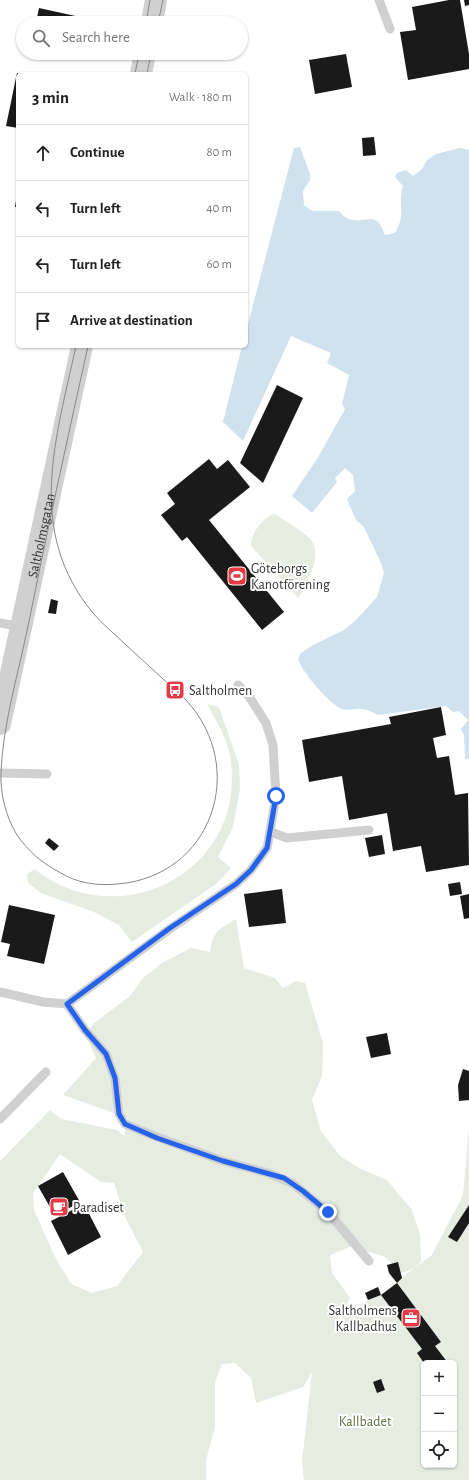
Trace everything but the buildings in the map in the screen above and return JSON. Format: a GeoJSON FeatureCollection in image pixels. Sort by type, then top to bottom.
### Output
{"type":"FeatureCollection","features":[{"type":"Feature","properties":{"kind":"street"},"geometry":{"type":"LineString","coordinates":[[153,16],[156,0]]}},
{"type":"Feature","properties":{"kind":"street"},"geometry":{"type":"LineString","coordinates":[[141,72],[144,60]]}},
{"type":"Feature","properties":{"kind":"street","name":"Saltholmsgatan"},"geometry":{"type":"LineString","coordinates":[[0,724],[82,348]]}},
{"type":"Feature","properties":{"kind":"lane"},"geometry":{"type":"LineString","coordinates":[[379,0],[390,29]]}},
{"type":"Feature","properties":{"kind":"lane"},"geometry":{"type":"LineString","coordinates":[[0,623],[22,626]]}},
{"type":"Feature","properties":{"kind":"lane"},"geometry":{"type":"LineString","coordinates":[[0,992],[43,1002],[67,1004],[176,924],[236,884],[259,860],[267,848],[276,796],[273,745],[266,723],[248,695],[238,685]]}},
{"type":"Feature","properties":{"kind":"lane"},"geometry":{"type":"LineString","coordinates":[[0,773],[47,774]]}},
{"type":"Feature","properties":{"kind":"lane"},"geometry":{"type":"LineString","coordinates":[[270,832],[287,838],[369,830]]}},
{"type":"Feature","properties":{"kind":"lane"},"geometry":{"type":"LineString","coordinates":[[67,1004],[85,1030],[106,1054],[115,1078],[119,1114],[125,1124],[157,1138],[223,1161],[268,1173],[292,1183],[328,1212],[369,1261]]}},
{"type":"Feature","properties":{"kind":"lane"},"geometry":{"type":"LineString","coordinates":[[0,1120],[46,1072]]}},
{"type":"Feature","properties":{"kind":"green space"},"geometry":{"type":"Polygon","coordinates":[[[275,514],[303,533],[311,540],[314,546],[315,561],[306,585],[298,598],[251,546],[251,541],[258,526],[266,518],[275,514]]]}},
{"type":"Feature","properties":{"kind":"green space"},"geometry":{"type":"Polygon","coordinates":[[[207,704],[219,707],[239,765],[240,788],[233,827],[218,857],[231,868],[216,884],[132,942],[119,925],[94,912],[41,893],[28,883],[27,875],[34,869],[68,888],[104,896],[139,893],[172,881],[199,860],[220,831],[231,796],[229,749],[221,729],[207,704]]]}},
{"type":"Feature","properties":{"kind":"green space","name":"Kallbadet"},"geometry":{"type":"Polygon","coordinates":[[[236,919],[244,968],[275,978],[283,988],[296,981],[305,983],[323,1043],[322,1076],[312,1100],[321,1131],[340,1156],[361,1169],[387,1180],[412,1210],[420,1235],[421,1261],[416,1267],[432,1255],[463,1195],[469,1127],[469,1480],[304,1480],[302,1462],[312,1372],[303,1387],[256,1403],[251,1378],[235,1363],[222,1364],[215,1382],[215,1427],[206,1460],[206,1480],[0,1480],[0,1161],[50,1110],[61,1119],[117,1130],[124,1136],[128,1118],[63,1095],[96,1058],[86,1035],[93,1024],[130,996],[143,978],[162,963],[191,948],[210,952],[213,939],[221,928],[236,919]],[[60,1154],[33,1193],[34,1210],[55,1257],[71,1284],[92,1293],[117,1286],[143,1252],[126,1219],[114,1183],[101,1182],[60,1154]],[[352,1246],[330,1255],[332,1273],[350,1298],[331,1337],[346,1311],[381,1295],[413,1269],[402,1273],[385,1257],[352,1246]]]}},
{"type":"Feature","properties":{"kind":"water"},"geometry":{"type":"Polygon","coordinates":[[[300,147],[310,174],[310,180],[303,191],[304,205],[312,211],[339,211],[349,219],[374,220],[378,222],[385,235],[395,233],[399,226],[401,214],[401,193],[403,186],[395,177],[397,173],[406,170],[413,176],[422,169],[427,160],[436,154],[460,148],[469,150],[469,759],[465,759],[464,735],[461,729],[468,720],[459,711],[453,712],[446,706],[378,715],[363,709],[342,709],[323,694],[305,672],[298,659],[301,653],[313,645],[344,630],[357,619],[377,597],[384,573],[381,563],[364,527],[356,520],[347,499],[355,491],[353,475],[345,468],[335,478],[337,482],[312,513],[292,496],[317,459],[345,409],[342,404],[349,375],[327,363],[331,353],[291,336],[243,441],[223,422],[242,348],[248,348],[248,324],[294,148],[300,147]]]}},
{"type":"Feature","properties":{"kind":"tram line"},"geometry":{"type":"LineString","coordinates":[[147,16],[150,0]]}},
{"type":"Feature","properties":{"kind":"tram line"},"geometry":{"type":"LineString","coordinates":[[160,16],[163,0]]}},
{"type":"Feature","properties":{"kind":"tram line"},"geometry":{"type":"LineString","coordinates":[[135,72],[138,60]]}},
{"type":"Feature","properties":{"kind":"tram line"},"geometry":{"type":"LineString","coordinates":[[147,72],[150,60]]}},
{"type":"Feature","properties":{"kind":"tram line"},"geometry":{"type":"LineString","coordinates":[[52,510],[52,484],[55,450],[76,348]]}},
{"type":"Feature","properties":{"kind":"tram line"},"geometry":{"type":"LineString","coordinates":[[52,510],[88,348]]}},
{"type":"Feature","properties":{"kind":"tram line"},"geometry":{"type":"LineString","coordinates":[[52,510],[59,550],[72,582],[93,613],[186,700],[205,727],[215,756],[217,786],[211,815],[197,841],[177,862],[150,877],[109,885],[87,883],[66,876],[47,865],[21,841],[13,828],[4,805],[1,780],[4,737],[52,510]]}},
{"type":"Feature","properties":{"kind":"place","name":"Göteborgs Kanotförening"},"geometry":{"type":"Point","coordinates":[237,576]}},
{"type":"Feature","properties":{"kind":"place","name":"Saltholmen"},"geometry":{"type":"Point","coordinates":[175,690]}},
{"type":"Feature","properties":{"kind":"place","name":"Paradiset"},"geometry":{"type":"Point","coordinates":[59,1207]}},
{"type":"Feature","properties":{"kind":"place","name":"Saltholmens Kallbadhus"},"geometry":{"type":"Point","coordinates":[411,1318]}},
{"type":"Feature","properties":{"kind":"route"},"geometry":{"type":"LineString","coordinates":[[276,796],[267,848],[251,870],[236,884],[199,907],[67,1004],[85,1030],[106,1054],[110,1062],[115,1078],[119,1114],[125,1124],[157,1138],[223,1161],[284,1178],[303,1191],[328,1212]]}}]}
